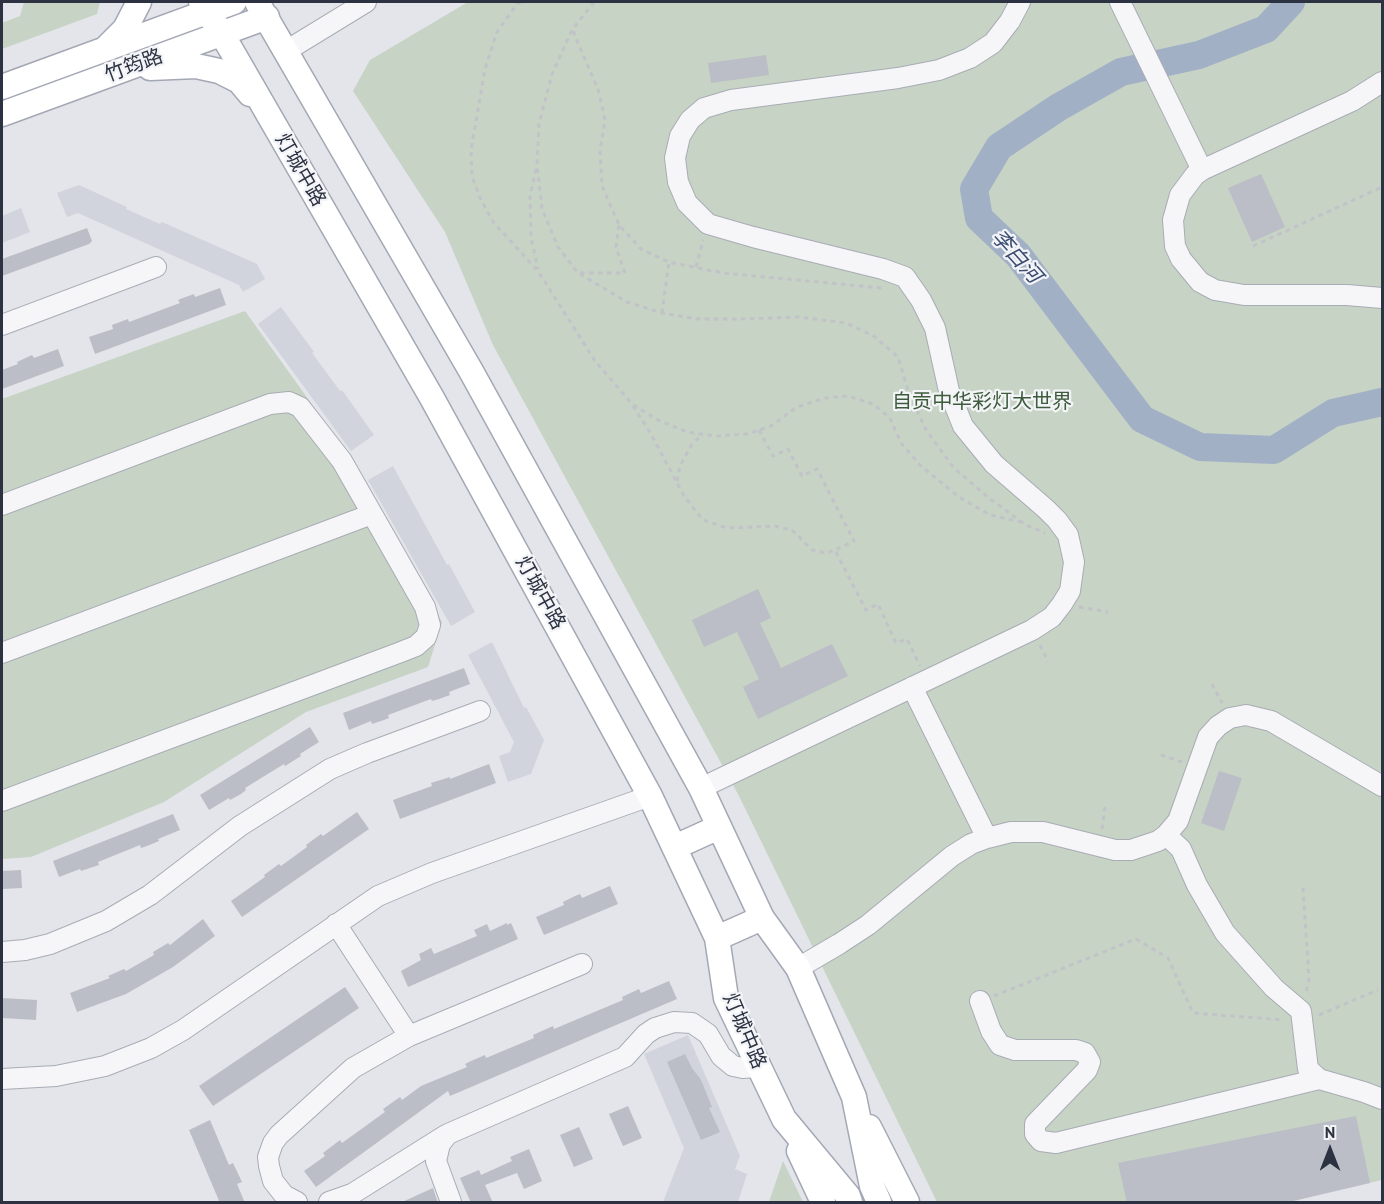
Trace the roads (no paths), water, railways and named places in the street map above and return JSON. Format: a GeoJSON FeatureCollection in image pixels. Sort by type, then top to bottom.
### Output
{"type":"FeatureCollection","features":[{"type":"Feature","properties":{"kind":"main road"},"geometry":{"type":"LineString","coordinates":[[103,50],[125,28],[139,2]]}},
{"type":"Feature","properties":{"kind":"main road","name":"竹筠路"},"geometry":{"type":"LineString","coordinates":[[2,87],[103,50],[204,7],[234,2]]}},
{"type":"Feature","properties":{"kind":"main road","name":"灯城中路"},"geometry":{"type":"LineString","coordinates":[[204,7],[222,34],[432,398],[650,796],[717,938],[726,998],[784,1119],[849,1199]]}},
{"type":"Feature","properties":{"kind":"main road"},"geometry":{"type":"LineString","coordinates":[[262,9],[471,371],[701,788],[762,918],[798,968],[854,1097],[907,1203]]}},
{"type":"Feature","properties":{"kind":"main road","name":"竹筠路"},"geometry":{"type":"LineString","coordinates":[[2,114],[222,34],[262,9]]}},
{"type":"Feature","properties":{"kind":"main road"},"geometry":{"type":"LineString","coordinates":[[118,72],[196,66],[219,71],[239,81],[267,113]]}},
{"type":"Feature","properties":{"kind":"main road"},"geometry":{"type":"LineString","coordinates":[[675,847],[719,827]]}},
{"type":"Feature","properties":{"kind":"main road"},"geometry":{"type":"LineString","coordinates":[[717,938],[762,918]]}},
{"type":"Feature","properties":{"kind":"main road"},"geometry":{"type":"LineString","coordinates":[[854,1097],[875,1194]]}},
{"type":"Feature","properties":{"kind":"main road"},"geometry":{"type":"LineString","coordinates":[[784,1119],[823,1203]]}},
{"type":"Feature","properties":{"kind":"street"},"geometry":{"type":"LineString","coordinates":[[286,51],[366,2]]}},
{"type":"Feature","properties":{"kind":"street"},"geometry":{"type":"LineString","coordinates":[[701,788],[1032,630],[1047,621],[1070,591],[1074,577],[1074,562],[1068,535],[1046,509],[994,464],[963,426],[949,391],[935,328],[921,300],[904,277],[883,269],[708,224],[687,202],[678,182],[675,158],[680,136],[690,120],[704,108],[731,100],[898,78],[939,70],[970,58],[993,43],[1010,21],[1020,2]]}},
{"type":"Feature","properties":{"kind":"street"},"geometry":{"type":"LineString","coordinates":[[1122,5],[1202,170]]}},
{"type":"Feature","properties":{"kind":"street"},"geometry":{"type":"LineString","coordinates":[[1383,82],[1352,101],[1202,170],[1195,175],[1180,195],[1173,220],[1175,246],[1189,271],[1200,282],[1215,290],[1244,295],[1347,295],[1383,298]]}},
{"type":"Feature","properties":{"kind":"street"},"geometry":{"type":"LineString","coordinates":[[2,325],[156,267]]}},
{"type":"Feature","properties":{"kind":"street"},"geometry":{"type":"LineString","coordinates":[[2,505],[280,402],[290,402],[300,407],[342,462],[428,615],[430,625],[426,636],[416,646],[2,801]]}},
{"type":"Feature","properties":{"kind":"street"},"geometry":{"type":"LineString","coordinates":[[2,653],[372,514]]}},
{"type":"Feature","properties":{"kind":"street"},"geometry":{"type":"LineString","coordinates":[[919,683],[987,838]]}},
{"type":"Feature","properties":{"kind":"street"},"geometry":{"type":"LineString","coordinates":[[2,952],[25,950],[50,944],[106,921],[150,895],[255,816],[330,770],[367,753],[480,711]]}},
{"type":"Feature","properties":{"kind":"street"},"geometry":{"type":"LineString","coordinates":[[798,968],[868,925],[952,856],[971,844],[987,838],[1011,832],[1043,832],[1114,850],[1131,850],[1146,846],[1166,835],[1183,812],[1208,737],[1230,718],[1246,715],[1271,721],[1383,786]]}},
{"type":"Feature","properties":{"kind":"street"},"geometry":{"type":"LineString","coordinates":[[2,1079],[56,1076],[105,1066],[151,1048],[183,1030],[378,896],[432,873],[650,796]]}},
{"type":"Feature","properties":{"kind":"street"},"geometry":{"type":"LineString","coordinates":[[1166,835],[1181,849],[1197,885],[1225,933],[1302,1016],[1308,1069],[1319,1079],[1383,1099]]}},
{"type":"Feature","properties":{"kind":"street"},"geometry":{"type":"LineString","coordinates":[[336,924],[409,1036]]}},
{"type":"Feature","properties":{"kind":"street"},"geometry":{"type":"LineString","coordinates":[[297,1203],[284,1195],[273,1181],[268,1157],[273,1143],[353,1068],[409,1036],[582,964]]}},
{"type":"Feature","properties":{"kind":"street"},"geometry":{"type":"LineString","coordinates":[[980,1001],[991,1031],[1000,1046],[1015,1050],[1076,1050],[1085,1053],[1090,1062],[1087,1070],[1035,1124],[1035,1134],[1041,1141],[1056,1143],[1319,1079]]}},
{"type":"Feature","properties":{"kind":"street"},"geometry":{"type":"LineString","coordinates":[[329,1203],[352,1194],[462,1126],[625,1057],[646,1034],[674,1022],[686,1022],[702,1028],[721,1056],[733,1066],[758,1067]]}},
{"type":"Feature","properties":{"kind":"street"},"geometry":{"type":"LineString","coordinates":[[448,1134],[440,1144],[435,1161],[451,1203]]}},
{"type":"Feature","properties":{"kind":"waterway","name":"李白河"},"geometry":{"type":"LineString","coordinates":[[1291,2],[1266,29],[1199,55],[1121,72],[1059,107],[999,147],[974,189],[979,218],[1018,255],[1142,419],[1200,447],[1274,450],[1333,413],[1382,402]]}},
{"type":"Feature","properties":{"kind":"park label","name":"自贡中华彩灯大世界"},"geometry":{"type":"Point","coordinates":[982,402]}}]}
